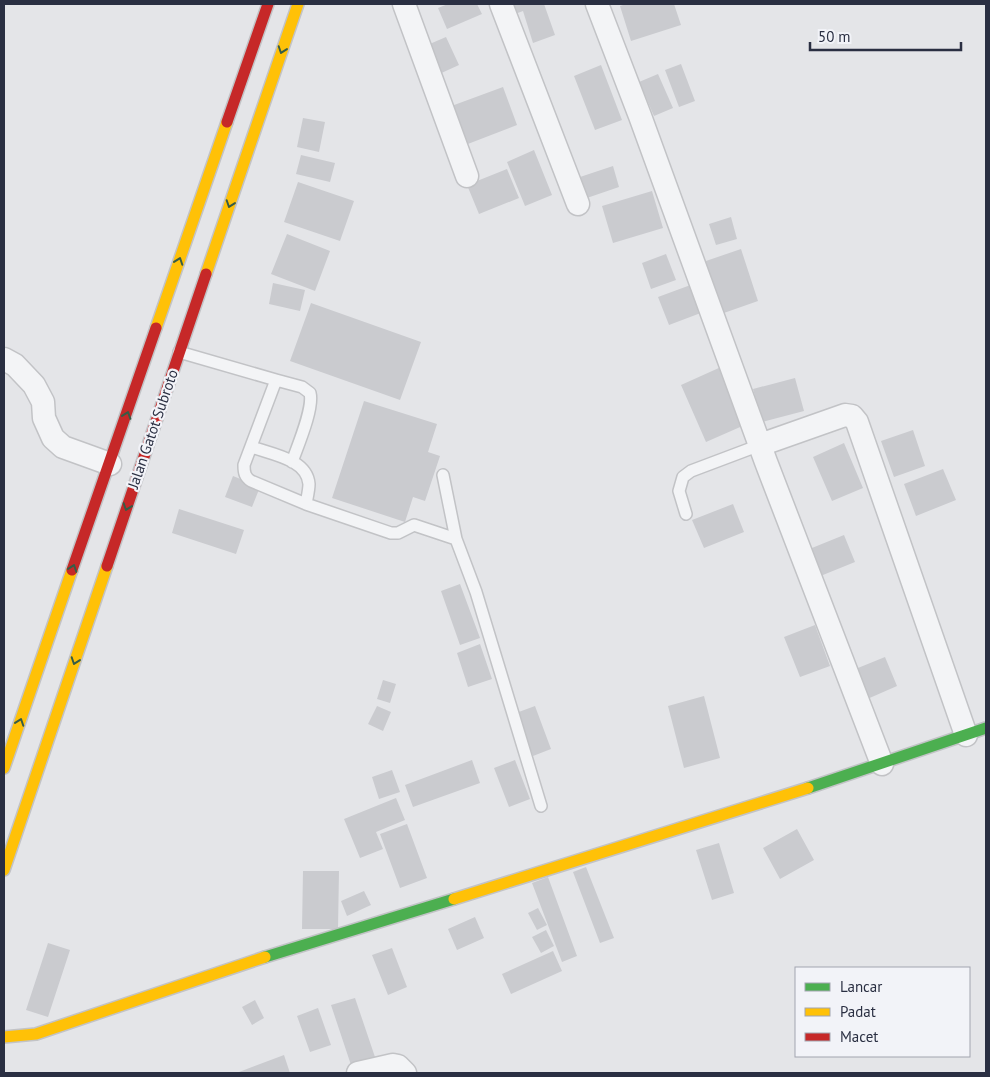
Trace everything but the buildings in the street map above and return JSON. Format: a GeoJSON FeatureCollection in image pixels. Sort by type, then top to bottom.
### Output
{"type":"FeatureCollection","features":[{"type":"Feature","properties":{"kind":"street","name":"Jalan Gatot Subroto"},"geometry":{"type":"LineString","coordinates":[[6,859],[180,352],[243,119],[258,77],[268,4]]}},
{"type":"Feature","properties":{"kind":"street","name":"Jalan Gatot Subroto"},"geometry":{"type":"LineString","coordinates":[[4,768],[104,462],[243,119],[258,77],[298,4]]}},
{"type":"Feature","properties":{"kind":"street"},"geometry":{"type":"LineString","coordinates":[[404,4],[468,176]]}},
{"type":"Feature","properties":{"kind":"street"},"geometry":{"type":"LineString","coordinates":[[500,4],[578,204]]}},
{"type":"Feature","properties":{"kind":"street"},"geometry":{"type":"LineString","coordinates":[[596,4],[640,116],[760,445],[882,764]]}},
{"type":"Feature","properties":{"kind":"street"},"geometry":{"type":"LineString","coordinates":[[4,359],[15,365],[34,385],[43,402],[44,418],[53,438],[63,447],[104,462]]}},
{"type":"Feature","properties":{"kind":"street"},"geometry":{"type":"LineString","coordinates":[[4,1036],[36,1034],[221,971],[754,806],[976,731],[857,422],[852,416],[846,414],[760,445]]}},
{"type":"Feature","properties":{"kind":"street"},"geometry":{"type":"LineString","coordinates":[[358,1073],[393,1065],[398,1066],[405,1073]]}},
{"type":"Feature","properties":{"kind":"lane"},"geometry":{"type":"LineString","coordinates":[[180,352],[302,387],[310,393],[312,398],[310,408],[292,462]]}},
{"type":"Feature","properties":{"kind":"lane"},"geometry":{"type":"LineString","coordinates":[[276,380],[244,466],[247,478],[306,504],[392,533],[398,533],[414,525],[456,539]]}},
{"type":"Feature","properties":{"kind":"lane"},"geometry":{"type":"LineString","coordinates":[[686,514],[679,491],[683,476],[691,471],[760,445]]}},
{"type":"Feature","properties":{"kind":"lane"},"geometry":{"type":"LineString","coordinates":[[252,447],[302,467],[309,484],[306,504]]}},
{"type":"Feature","properties":{"kind":"lane"},"geometry":{"type":"LineString","coordinates":[[443,475],[456,539],[476,592],[541,806]]}},
{"type":"Feature","properties":{"kind":"traffic: fast"},"geometry":{"type":"LineString","coordinates":[[808,788],[986,728]]}},
{"type":"Feature","properties":{"kind":"traffic: fast"},"geometry":{"type":"LineString","coordinates":[[265,957],[454,899]]}},
{"type":"Feature","properties":{"kind":"traffic: slow"},"geometry":{"type":"LineString","coordinates":[[206,274],[298,4]]}},
{"type":"Feature","properties":{"kind":"traffic: slow"},"geometry":{"type":"LineString","coordinates":[[156,328],[227,122]]}},
{"type":"Feature","properties":{"kind":"traffic: slow"},"geometry":{"type":"LineString","coordinates":[[4,870],[107,566]]}},
{"type":"Feature","properties":{"kind":"traffic: slow"},"geometry":{"type":"LineString","coordinates":[[4,768],[72,570]]}},
{"type":"Feature","properties":{"kind":"traffic: slow"},"geometry":{"type":"LineString","coordinates":[[454,899],[808,788]]}},
{"type":"Feature","properties":{"kind":"traffic: slow"},"geometry":{"type":"LineString","coordinates":[[4,1037],[36,1034],[265,957]]}},
{"type":"Feature","properties":{"kind":"traffic: jam"},"geometry":{"type":"LineString","coordinates":[[227,122],[268,4]]}},
{"type":"Feature","properties":{"kind":"traffic: jam"},"geometry":{"type":"LineString","coordinates":[[107,566],[206,274]]}},
{"type":"Feature","properties":{"kind":"traffic: jam"},"geometry":{"type":"LineString","coordinates":[[72,570],[156,328]]}}]}
